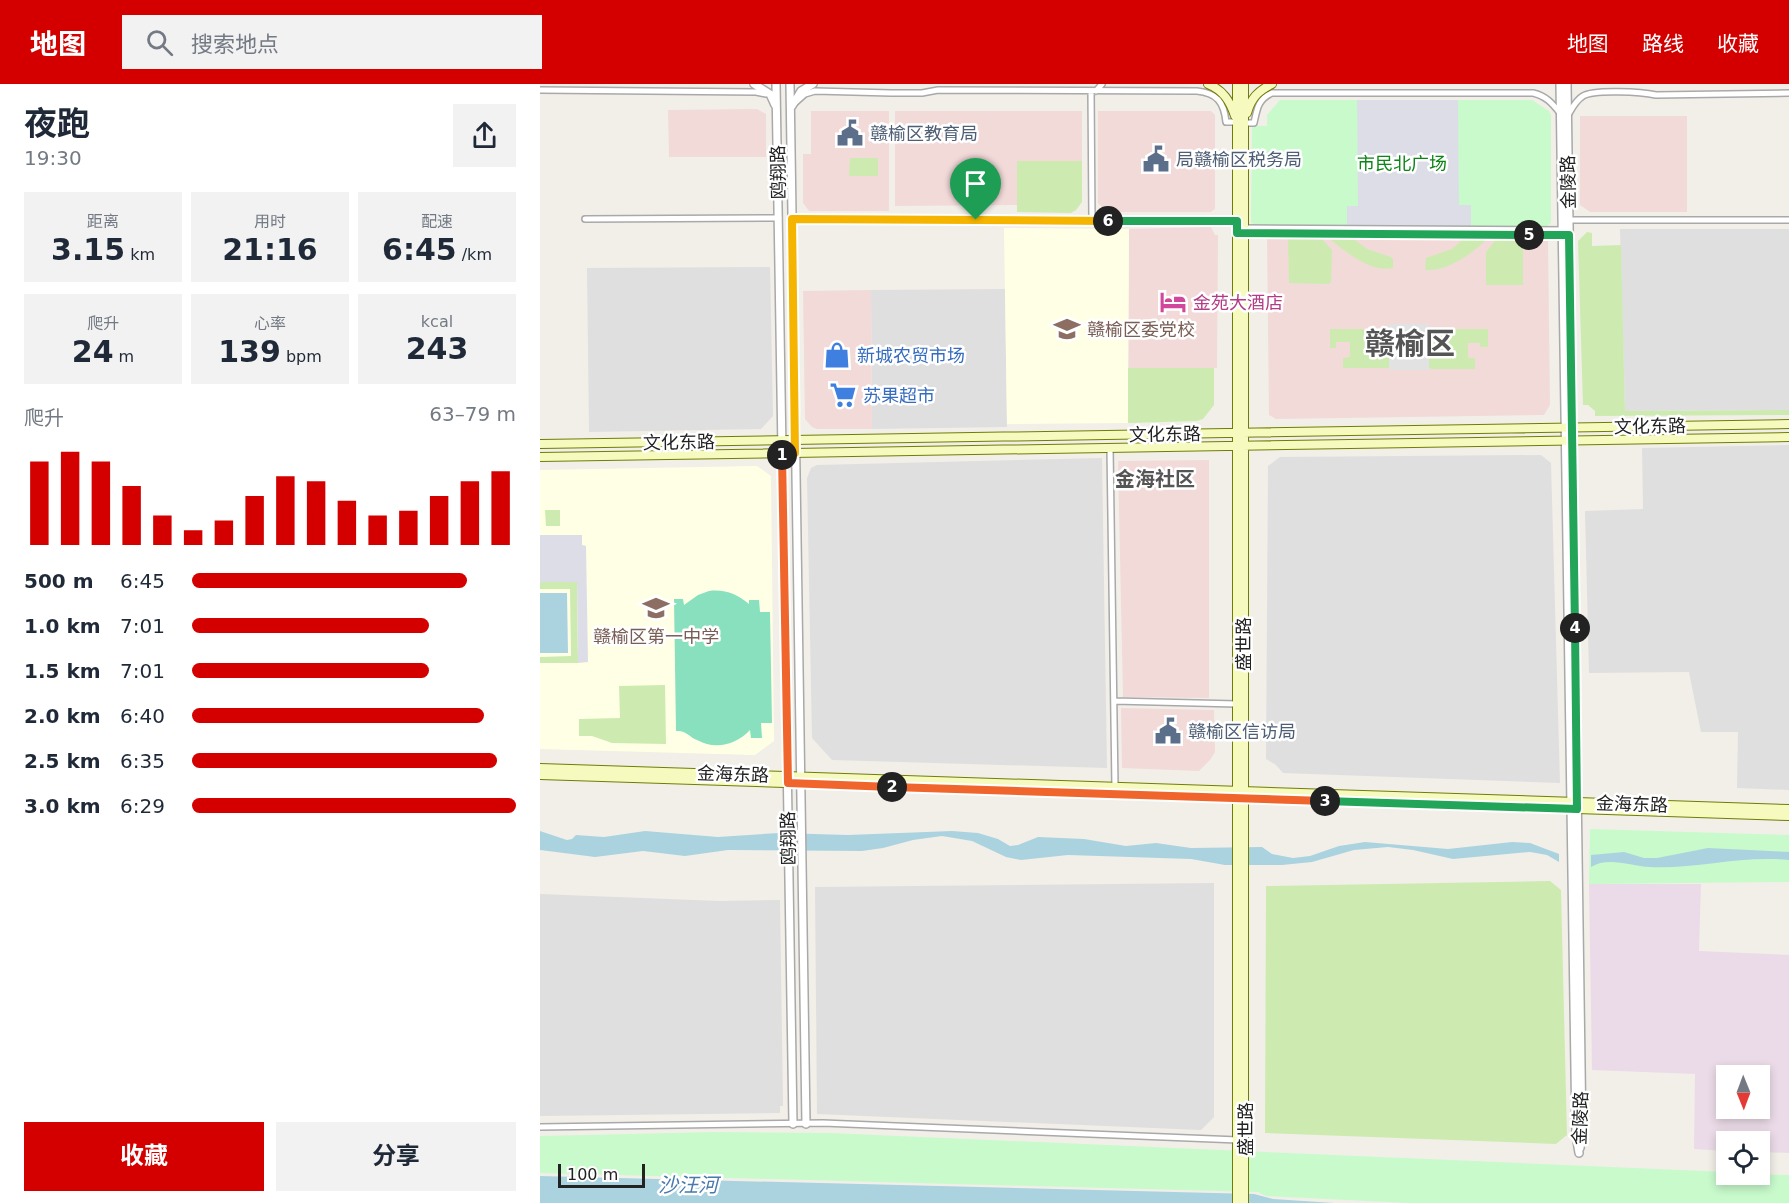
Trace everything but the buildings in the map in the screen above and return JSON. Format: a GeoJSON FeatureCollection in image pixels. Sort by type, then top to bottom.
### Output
{"type":"FeatureCollection","features":[{"type":"Feature","properties":{"kind":"main road"},"geometry":{"type":"LineString","coordinates":[[1208,84],[1222,92],[1228,99],[1239,123]]}},
{"type":"Feature","properties":{"kind":"main road","name":"盛世路"},"geometry":{"type":"LineString","coordinates":[[1237,84],[1240,229],[1237,1203]]}},
{"type":"Feature","properties":{"kind":"main road","name":"盛世路"},"geometry":{"type":"LineString","coordinates":[[1239,123],[1244,84]]}},
{"type":"Feature","properties":{"kind":"main road"},"geometry":{"type":"LineString","coordinates":[[1239,123],[1258,92],[1272,84]]}},
{"type":"Feature","properties":{"kind":"main road","name":"文化东路"},"geometry":{"type":"LineString","coordinates":[[540,444],[1789,424]]}},
{"type":"Feature","properties":{"kind":"main road","name":"文化东路"},"geometry":{"type":"LineString","coordinates":[[540,457],[1789,437]]}},
{"type":"Feature","properties":{"kind":"main road","name":"盛世路"},"geometry":{"type":"LineString","coordinates":[[1240,446],[1237,704],[1244,1203]]}},
{"type":"Feature","properties":{"kind":"main road","name":"金海东路"},"geometry":{"type":"LineString","coordinates":[[540,768],[788,780]]}},
{"type":"Feature","properties":{"kind":"main road","name":"金海东路"},"geometry":{"type":"LineString","coordinates":[[540,775],[1115,787],[1240,795]]}},
{"type":"Feature","properties":{"kind":"main road","name":"金海东路"},"geometry":{"type":"LineString","coordinates":[[800,780],[1574,805],[1789,809]]}},
{"type":"Feature","properties":{"kind":"main road","name":"金海东路"},"geometry":{"type":"LineString","coordinates":[[1574,805],[1789,816]]}},
{"type":"Feature","properties":{"kind":"street"},"geometry":{"type":"LineString","coordinates":[[754,84],[770,94],[777,111]]}},
{"type":"Feature","properties":{"kind":"street","name":"鸥翔路"},"geometry":{"type":"LineString","coordinates":[[776,84],[793,1124]]}},
{"type":"Feature","properties":{"kind":"street","name":"鸥翔路"},"geometry":{"type":"LineString","coordinates":[[790,84],[806,1124]]}},
{"type":"Feature","properties":{"kind":"street"},"geometry":{"type":"LineString","coordinates":[[790,115],[792,105],[801,91],[813,84]]}},
{"type":"Feature","properties":{"kind":"street"},"geometry":{"type":"LineString","coordinates":[[1080,84],[1092,91]]}},
{"type":"Feature","properties":{"kind":"street"},"geometry":{"type":"LineString","coordinates":[[1092,91],[1102,84]]}},
{"type":"Feature","properties":{"kind":"street","name":"金陵路"},"geometry":{"type":"LineString","coordinates":[[1560,84],[1564,115],[1569,220],[1566,232]]}},
{"type":"Feature","properties":{"kind":"street","name":"金陵路"},"geometry":{"type":"LineString","coordinates":[[1566,84],[1564,115],[1574,805],[1576,1135],[1579,1153],[1582,1135],[1574,805]]}},
{"type":"Feature","properties":{"kind":"street"},"geometry":{"type":"LineString","coordinates":[[540,90],[770,94]]}},
{"type":"Feature","properties":{"kind":"street"},"geometry":{"type":"LineString","coordinates":[[792,105],[805,94],[815,91],[891,93],[922,93],[938,90],[1197,91],[1210,93],[1219,99],[1226,122],[1254,123],[1260,101],[1264,96],[1272,93],[1533,93],[1550,100],[1564,115],[1578,99],[1589,93],[1643,92],[1664,95],[1789,93]]}},
{"type":"Feature","properties":{"kind":"street"},"geometry":{"type":"LineString","coordinates":[[1092,91],[1092,220]]}},
{"type":"Feature","properties":{"kind":"street"},"geometry":{"type":"LineString","coordinates":[[585,219],[779,218]]}},
{"type":"Feature","properties":{"kind":"street"},"geometry":{"type":"LineString","coordinates":[[792,219],[1092,220],[1240,229],[1566,232]]}},
{"type":"Feature","properties":{"kind":"street"},"geometry":{"type":"LineString","coordinates":[[1569,220],[1789,220]]}},
{"type":"Feature","properties":{"kind":"street"},"geometry":{"type":"LineString","coordinates":[[1110,448],[1115,787]]}},
{"type":"Feature","properties":{"kind":"street"},"geometry":{"type":"LineString","coordinates":[[1114,701],[1237,704]]}},
{"type":"Feature","properties":{"kind":"street"},"geometry":{"type":"LineString","coordinates":[[540,1127],[806,1124],[1238,1140]]}},
{"type":"Feature","properties":{"kind":"shaded area"},"geometry":{"type":"Polygon","coordinates":[[[1357,100],[1458,100],[1459,205],[1471,205],[1471,226],[1347,226],[1347,206],[1358,206],[1357,100]]]}},
{"type":"Feature","properties":{"kind":"shaded area"},"geometry":{"type":"Polygon","coordinates":[[[757,109],[766,114],[766,157],[669,157],[668,110],[757,109]]]}},
{"type":"Feature","properties":{"kind":"shaded area","name":"赣榆区教育局"},"geometry":{"type":"Polygon","coordinates":[[[811,111],[889,111],[889,211],[809,211],[803,203],[803,154],[811,154],[811,111]]]}},
{"type":"Feature","properties":{"kind":"shaded area"},"geometry":{"type":"Polygon","coordinates":[[[895,111],[1082,111],[1082,161],[1017,161],[1017,205],[895,206],[895,111]]]}},
{"type":"Feature","properties":{"kind":"shaded area","name":"局赣榆区税务局"},"geometry":{"type":"Polygon","coordinates":[[[1098,111],[1211,111],[1215,115],[1215,209],[1211,212],[1107,212],[1098,203],[1098,111]]]}},
{"type":"Feature","properties":{"kind":"shaded area"},"geometry":{"type":"Polygon","coordinates":[[[1580,116],[1687,116],[1687,212],[1590,212],[1580,205],[1580,116]]]}},
{"type":"Feature","properties":{"kind":"shaded area","name":"金苑大酒店"},"geometry":{"type":"Polygon","coordinates":[[[1211,227],[1215,235],[1218,235],[1217,368],[1128,368],[1129,229],[1211,227]]]}},
{"type":"Feature","properties":{"kind":"shaded area","name":"赣榆区委党校"},"geometry":{"type":"Polygon","coordinates":[[[1004,228],[1129,229],[1128,423],[1007,424],[1004,228]]]}},
{"type":"Feature","properties":{"kind":"shaded area"},"geometry":{"type":"Polygon","coordinates":[[[1620,229],[1789,229],[1789,410],[1625,411],[1620,229]]]}},
{"type":"Feature","properties":{"kind":"shaded area"},"geometry":{"type":"Polygon","coordinates":[[[1267,238],[1548,238],[1550,405],[1544,415],[1276,419],[1269,415],[1267,238]]]}},
{"type":"Feature","properties":{"kind":"shaded area"},"geometry":{"type":"Polygon","coordinates":[[[770,267],[773,416],[761,429],[589,432],[587,268],[770,267]]]}},
{"type":"Feature","properties":{"kind":"shaded area"},"geometry":{"type":"Polygon","coordinates":[[[1005,289],[1007,427],[872,429],[871,290],[1005,289]]]}},
{"type":"Feature","properties":{"kind":"shaded area","name":"新城农贸市场"},"geometry":{"type":"Polygon","coordinates":[[[871,290],[872,429],[817,429],[812,427],[805,419],[803,291],[871,290]]]}},
{"type":"Feature","properties":{"kind":"shaded area"},"geometry":{"type":"Polygon","coordinates":[[[1389,324],[1429,324],[1429,370],[1389,370],[1389,324]]]}},
{"type":"Feature","properties":{"kind":"shaded area"},"geometry":{"type":"Polygon","coordinates":[[[1789,445],[1789,790],[1737,788],[1738,732],[1701,732],[1689,672],[1589,673],[1585,511],[1643,509],[1642,448],[1789,445]]]}},
{"type":"Feature","properties":{"kind":"shaded area"},"geometry":{"type":"Polygon","coordinates":[[[1541,455],[1551,463],[1560,783],[1283,773],[1266,759],[1268,466],[1280,457],[1541,455]]]}},
{"type":"Feature","properties":{"kind":"shaded area"},"geometry":{"type":"Polygon","coordinates":[[[1102,458],[1107,768],[832,760],[812,738],[807,478],[811,468],[817,465],[1102,458]]]}},
{"type":"Feature","properties":{"kind":"shaded area"},"geometry":{"type":"Polygon","coordinates":[[[1209,460],[1209,698],[1123,697],[1118,461],[1209,460]]]}},
{"type":"Feature","properties":{"kind":"shaded area","name":"赣榆区第一中学"},"geometry":{"type":"Polygon","coordinates":[[[757,466],[771,476],[774,741],[755,755],[540,749],[540,470],[757,466]]]}},
{"type":"Feature","properties":{"kind":"shaded area"},"geometry":{"type":"Polygon","coordinates":[[[540,535],[582,535],[582,545],[586,546],[588,662],[578,663],[577,582],[540,582],[540,535]]]}},
{"type":"Feature","properties":{"kind":"shaded area","name":"赣榆区信访局"},"geometry":{"type":"Polygon","coordinates":[[[1121,708],[1214,710],[1215,752],[1199,771],[1122,768],[1121,708]]]}},
{"type":"Feature","properties":{"kind":"shaded area"},"geometry":{"type":"Polygon","coordinates":[[[1214,883],[1214,1117],[1201,1130],[817,1114],[815,887],[1214,883]]]}},
{"type":"Feature","properties":{"kind":"shaded area"},"geometry":{"type":"Polygon","coordinates":[[[1589,884],[1701,884],[1699,951],[1789,955],[1789,1153],[1770,1152],[1770,1131],[1716,1131],[1716,1150],[1694,1149],[1695,1074],[1592,1070],[1589,884]]]}},
{"type":"Feature","properties":{"kind":"shaded area"},"geometry":{"type":"Polygon","coordinates":[[[540,894],[719,901],[780,900],[783,1106],[780,1106],[780,1113],[540,1116],[540,894]]]}},
{"type":"Feature","properties":{"kind":"green space","name":"市民北广场"},"geometry":{"type":"Polygon","coordinates":[[[1280,100],[1532,100],[1549,111],[1551,115],[1551,223],[1547,226],[1255,226],[1251,222],[1252,126],[1267,126],[1267,115],[1280,100]]]}},
{"type":"Feature","properties":{"kind":"green space"},"geometry":{"type":"Polygon","coordinates":[[[850,158],[878,158],[878,176],[849,176],[850,158]]]}},
{"type":"Feature","properties":{"kind":"green space"},"geometry":{"type":"Polygon","coordinates":[[[1017,161],[1082,161],[1082,202],[1071,213],[1017,212],[1017,161]]]}},
{"type":"Feature","properties":{"kind":"green space"},"geometry":{"type":"Polygon","coordinates":[[[1587,232],[1592,233],[1592,246],[1621,245],[1625,411],[1789,410],[1789,415],[1595,416],[1595,411],[1588,405],[1583,405],[1578,241],[1587,232]]]}},
{"type":"Feature","properties":{"kind":"green space"},"geometry":{"type":"Polygon","coordinates":[[[1291,237],[1320,237],[1332,250],[1331,282],[1329,284],[1289,283],[1288,239],[1291,237]]]}},
{"type":"Feature","properties":{"kind":"green space"},"geometry":{"type":"Polygon","coordinates":[[[1333,237],[1351,237],[1367,249],[1391,257],[1393,268],[1377,268],[1360,261],[1331,240],[1333,237]]]}},
{"type":"Feature","properties":{"kind":"green space"},"geometry":{"type":"Polygon","coordinates":[[[1466,237],[1484,237],[1485,241],[1457,262],[1433,270],[1425,270],[1426,258],[1452,249],[1466,237]]]}},
{"type":"Feature","properties":{"kind":"green space"},"geometry":{"type":"Polygon","coordinates":[[[1498,237],[1523,240],[1523,285],[1486,285],[1486,252],[1498,237]]]}},
{"type":"Feature","properties":{"kind":"green space"},"geometry":{"type":"Polygon","coordinates":[[[1330,329],[1380,329],[1380,337],[1389,337],[1389,368],[1343,368],[1343,358],[1350,357],[1350,342],[1336,342],[1336,348],[1330,348],[1330,329]]]}},
{"type":"Feature","properties":{"kind":"green space"},"geometry":{"type":"Polygon","coordinates":[[[1438,329],[1488,329],[1488,347],[1480,347],[1480,343],[1468,343],[1468,358],[1475,358],[1475,369],[1431,369],[1429,367],[1429,340],[1431,337],[1438,337],[1438,329]]]}},
{"type":"Feature","properties":{"kind":"green space"},"geometry":{"type":"Polygon","coordinates":[[[1128,368],[1214,368],[1214,405],[1203,419],[1197,421],[1128,423],[1128,368]]]}},
{"type":"Feature","properties":{"kind":"green space"},"geometry":{"type":"Polygon","coordinates":[[[545,510],[560,510],[560,526],[546,526],[545,510]]]}},
{"type":"Feature","properties":{"kind":"green space"},"geometry":{"type":"Polygon","coordinates":[[[540,582],[577,582],[578,663],[540,663],[540,657],[571,656],[570,589],[540,589],[540,582]]]}},
{"type":"Feature","properties":{"kind":"green space"},"geometry":{"type":"Polygon","coordinates":[[[709,591],[731,593],[749,604],[749,600],[759,600],[760,612],[770,612],[772,723],[761,723],[762,738],[751,738],[750,730],[732,742],[711,745],[685,732],[676,731],[674,599],[683,599],[684,605],[698,595],[709,591]]]}},
{"type":"Feature","properties":{"kind":"green space"},"geometry":{"type":"Polygon","coordinates":[[[665,685],[666,744],[612,743],[592,736],[579,736],[579,719],[620,718],[619,686],[665,685]]]}},
{"type":"Feature","properties":{"kind":"green space"},"geometry":{"type":"Polygon","coordinates":[[[1590,829],[1789,835],[1789,882],[1589,884],[1590,829]]]}},
{"type":"Feature","properties":{"kind":"green space"},"geometry":{"type":"Polygon","coordinates":[[[1550,881],[1561,890],[1567,1135],[1556,1144],[1265,1133],[1266,886],[1550,881]]]}},
{"type":"Feature","properties":{"kind":"green space"},"geometry":{"type":"Polygon","coordinates":[[[715,1132],[830,1133],[1716,1172],[1716,1185],[1770,1185],[1770,1175],[1789,1175],[1789,1203],[1409,1203],[1266,1196],[1258,1192],[540,1173],[540,1136],[715,1132]]]}},
{"type":"Feature","properties":{"kind":"water"},"geometry":{"type":"Polygon","coordinates":[[[540,593],[567,593],[568,653],[540,653],[540,593]]]}},
{"type":"Feature","properties":{"kind":"water"},"geometry":{"type":"Polygon","coordinates":[[[540,831],[567,840],[576,835],[604,837],[645,831],[718,837],[779,833],[848,835],[952,831],[978,833],[998,839],[1010,846],[1038,837],[1084,839],[1126,846],[1156,843],[1191,848],[1262,847],[1272,854],[1293,858],[1365,842],[1448,849],[1512,842],[1530,843],[1559,854],[1559,862],[1547,855],[1530,852],[1453,859],[1388,847],[1354,850],[1312,862],[1282,865],[1225,865],[1191,859],[1068,855],[1021,860],[1006,857],[972,841],[942,836],[862,851],[728,850],[685,856],[643,851],[595,857],[540,850],[540,831]]]}},
{"type":"Feature","properties":{"kind":"water"},"geometry":{"type":"Polygon","coordinates":[[[1708,848],[1789,852],[1789,860],[1754,859],[1668,867],[1605,862],[1591,867],[1591,855],[1624,852],[1644,858],[1657,858],[1708,848]]]}},
{"type":"Feature","properties":{"kind":"water","name":"沙汪河"},"geometry":{"type":"Polygon","coordinates":[[[540,1176],[1254,1194],[1273,1199],[1334,1203],[540,1203],[540,1176]]]}},
{"type":"Feature","properties":{"kind":"place","name":"赣榆区教育局"},"geometry":{"type":"Point","coordinates":[850,133]}},
{"type":"Feature","properties":{"kind":"place","name":"局赣榆区税务局"},"geometry":{"type":"Point","coordinates":[1156,159]}},
{"type":"Feature","properties":{"kind":"place","name":"金苑大酒店"},"geometry":{"type":"Point","coordinates":[1173,302]}},
{"type":"Feature","properties":{"kind":"place","name":"赣榆区委党校"},"geometry":{"type":"Point","coordinates":[1067,329]}},
{"type":"Feature","properties":{"kind":"place","name":"新城农贸市场"},"geometry":{"type":"Point","coordinates":[837,355]}},
{"type":"Feature","properties":{"kind":"place","name":"苏果超市"},"geometry":{"type":"Point","coordinates":[843,395]}},
{"type":"Feature","properties":{"kind":"place","name":"赣榆区第一中学"},"geometry":{"type":"Point","coordinates":[656,608]}},
{"type":"Feature","properties":{"kind":"place","name":"赣榆区信访局"},"geometry":{"type":"Point","coordinates":[1168,731]}},
{"type":"Feature","properties":{"kind":"district","name":"赣榆区"},"geometry":{"type":"Point","coordinates":[1410,343]}},
{"type":"Feature","properties":{"kind":"district","name":"金海社区"},"geometry":{"type":"Point","coordinates":[1155,479]}},
{"type":"Feature","properties":{"kind":"route"},"geometry":{"type":"LineString","coordinates":[[792,219],[976,220],[1237,221],[1237,233],[1569,235],[1577,809],[788,783],[782,453],[795,453],[792,219]]}}]}
